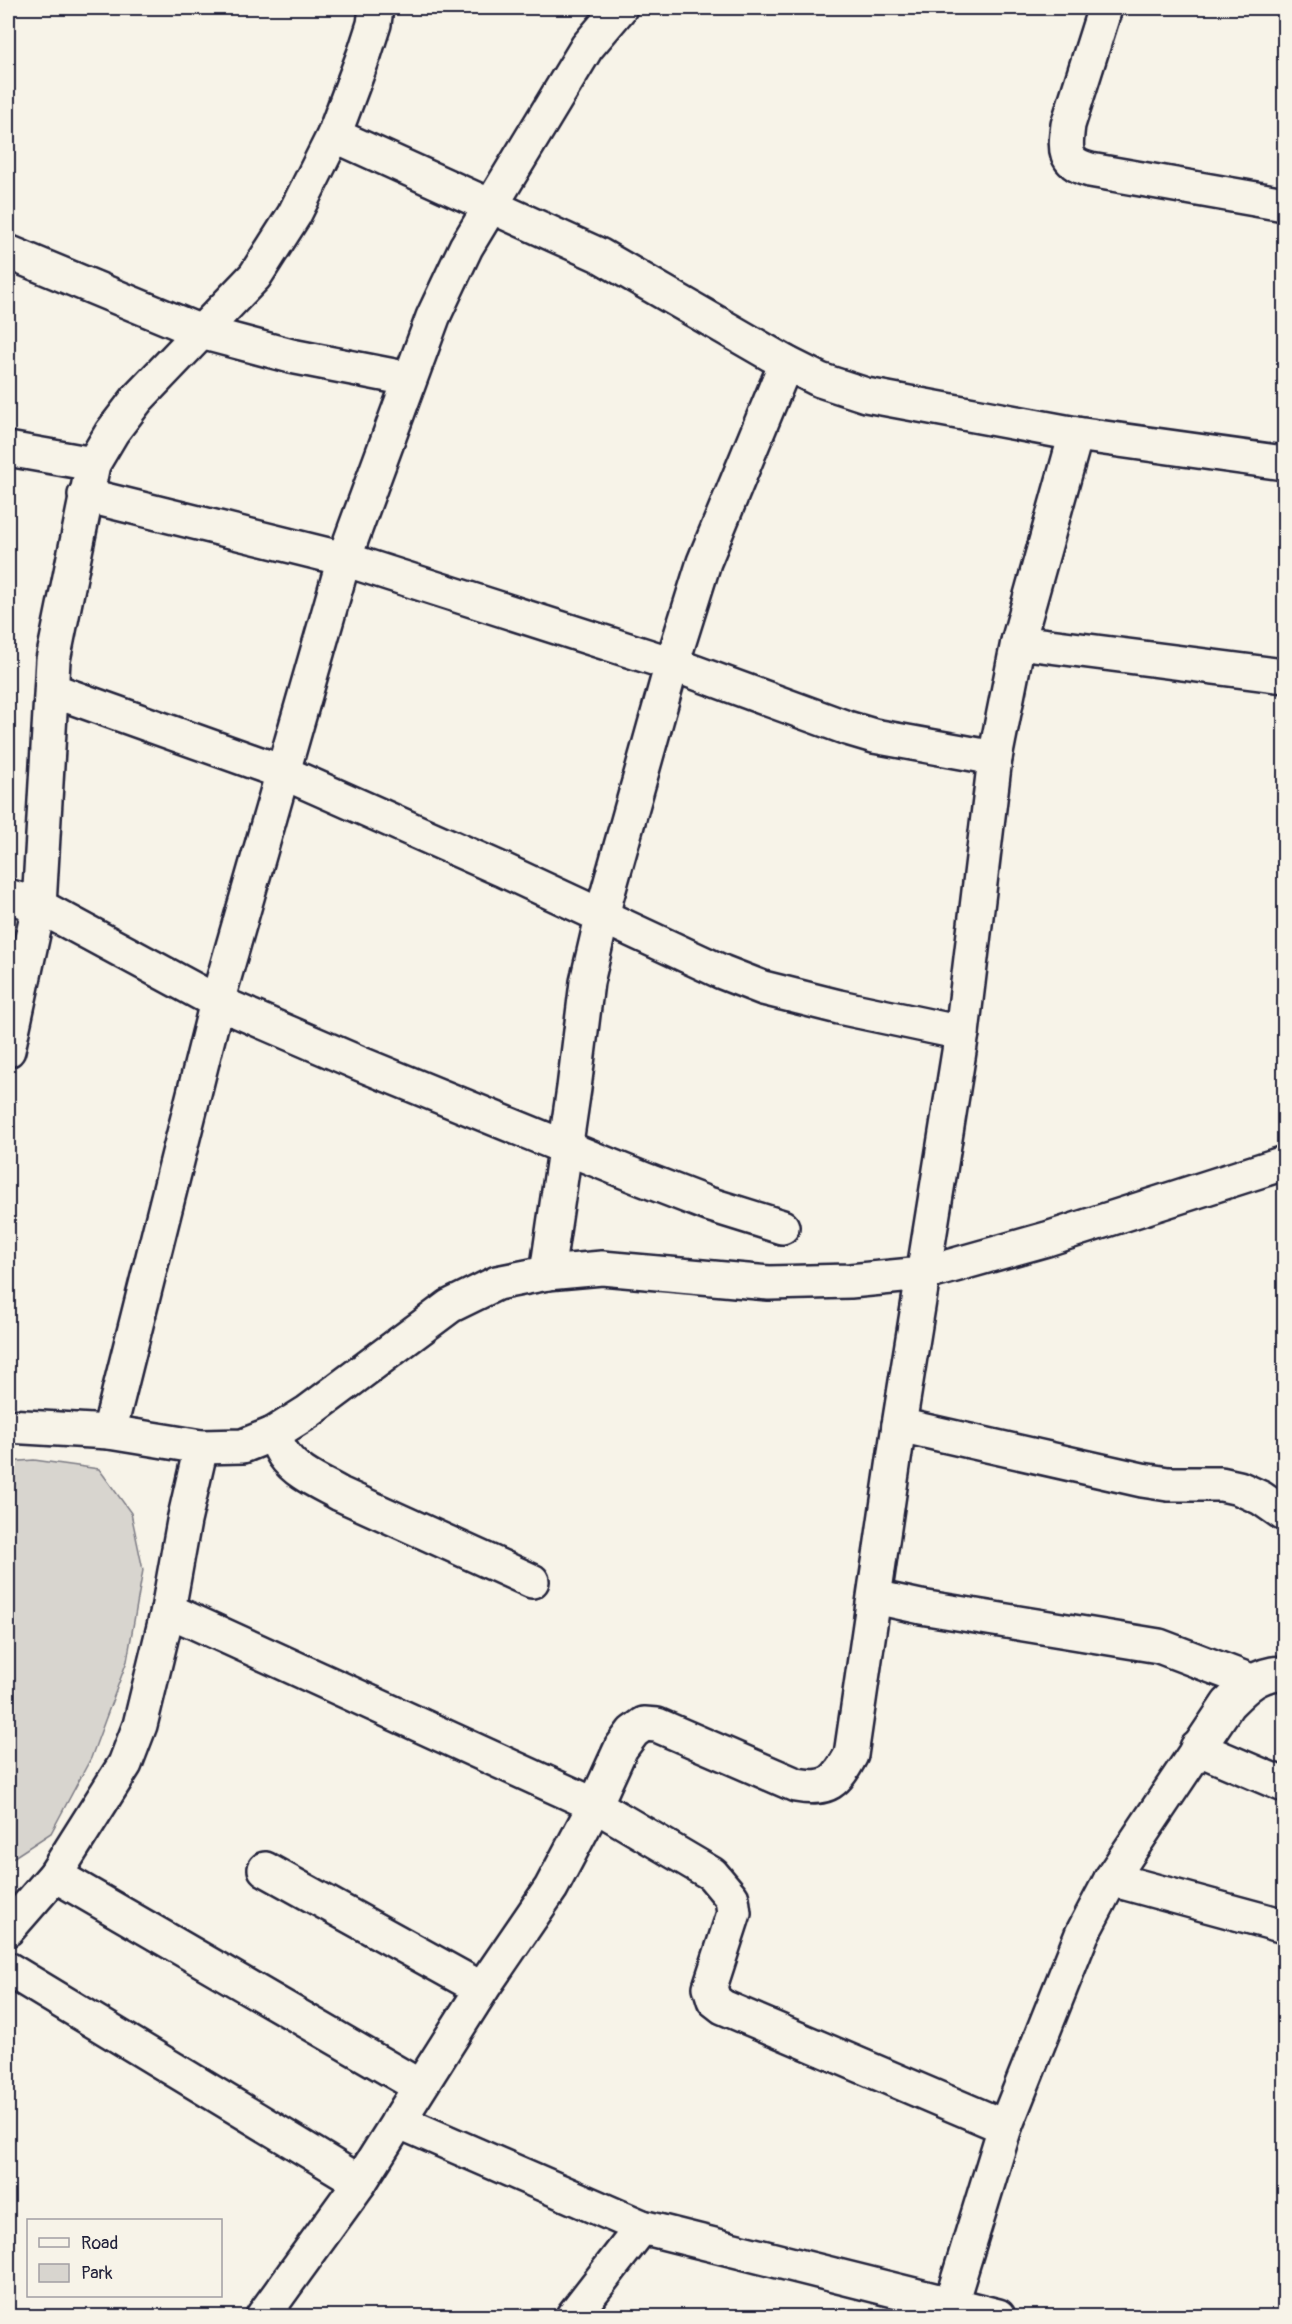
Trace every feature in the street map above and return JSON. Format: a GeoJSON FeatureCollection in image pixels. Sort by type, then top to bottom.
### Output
{"type":"FeatureCollection","features":[{"type":"Feature","properties":{"kind":"street"},"geometry":{"type":"LineString","coordinates":[[8,1050],[39,906],[53,660],[89,479],[112,432],[138,398],[255,276],[294,215],[334,135],[365,52],[374,24],[376,8]]}},
{"type":"Feature","properties":{"kind":"street"},"geometry":{"type":"LineString","coordinates":[[109,1432],[218,1002],[344,559],[409,379],[450,279],[466,247],[587,47],[620,8]]}},
{"type":"Feature","properties":{"kind":"street"},"geometry":{"type":"LineString","coordinates":[[1106,8],[1068,125],[1066,143],[1068,157],[1078,167],[1090,170],[1284,204]]}},
{"type":"Feature","properties":{"kind":"street"},"geometry":{"type":"LineString","coordinates":[[334,135],[599,255],[786,363],[820,380],[866,395],[1076,434],[1284,463]]}},
{"type":"Feature","properties":{"kind":"street"},"geometry":{"type":"LineString","coordinates":[[8,252],[201,332],[281,354],[409,379]]}},
{"type":"Feature","properties":{"kind":"street"},"geometry":{"type":"LineString","coordinates":[[547,1272],[587,982],[602,917],[672,664],[704,562],[786,363]]}},
{"type":"Feature","properties":{"kind":"street"},"geometry":{"type":"LineString","coordinates":[[263,2316],[360,2182],[482,1989],[551,1888],[595,1805],[621,1748],[633,1732],[644,1724],[657,1725],[796,1785],[811,1788],[825,1786],[838,1777],[851,1755],[899,1425],[962,1033],[995,758],[1018,642],[1076,434]]}},
{"type":"Feature","properties":{"kind":"street"},"geometry":{"type":"LineString","coordinates":[[8,449],[89,479],[672,664],[856,731],[995,758]]}},
{"type":"Feature","properties":{"kind":"street"},"geometry":{"type":"LineString","coordinates":[[1018,642],[1284,676]]}},
{"type":"Feature","properties":{"kind":"street"},"geometry":{"type":"LineString","coordinates":[[52,690],[282,772],[722,972],[763,988],[962,1033]]}},
{"type":"Feature","properties":{"kind":"street"},"geometry":{"type":"LineString","coordinates":[[8,896],[39,906],[218,1002],[361,1064],[708,1204],[782,1227]]}},
{"type":"Feature","properties":{"kind":"street"},"geometry":{"type":"LineString","coordinates":[[8,1426],[109,1432],[201,1447],[243,1446],[273,1434],[308,1412],[450,1306],[497,1282],[547,1272],[602,1268],[769,1282],[850,1281],[924,1274],[1047,1239],[1284,1163]]}},
{"type":"Feature","properties":{"kind":"street"},"geometry":{"type":"LineString","coordinates":[[899,1425],[1142,1480],[1168,1484],[1221,1484],[1239,1488],[1261,1498],[1284,1514]]}},
{"type":"Feature","properties":{"kind":"street"},"geometry":{"type":"LineString","coordinates":[[273,1434],[284,1455],[296,1469],[340,1494],[532,1581]]}},
{"type":"Feature","properties":{"kind":"street"},"geometry":{"type":"LineString","coordinates":[[8,1929],[55,1875],[125,1764],[140,1725],[168,1610],[184,1521],[201,1447]]}},
{"type":"Feature","properties":{"kind":"street"},"geometry":{"type":"LineString","coordinates":[[875,1597],[921,1607],[1159,1646],[1251,1681]]}},
{"type":"Feature","properties":{"kind":"street"},"geometry":{"type":"LineString","coordinates":[[168,1610],[595,1805],[712,1874],[732,1898],[734,1913],[710,1987],[714,2000],[723,2007],[1005,2127]]}},
{"type":"Feature","properties":{"kind":"street"},"geometry":{"type":"LineString","coordinates":[[949,2311],[1005,2127],[1082,1934],[1111,1879],[1228,1704],[1251,1681],[1275,1673],[1284,1673]]}},
{"type":"Feature","properties":{"kind":"street"},"geometry":{"type":"LineString","coordinates":[[1197,1748],[1284,1785]]}},
{"type":"Feature","properties":{"kind":"street"},"geometry":{"type":"LineString","coordinates":[[265,1869],[482,1989]]}},
{"type":"Feature","properties":{"kind":"street"},"geometry":{"type":"LineString","coordinates":[[55,1875],[419,2086]]}},
{"type":"Feature","properties":{"kind":"street"},"geometry":{"type":"LineString","coordinates":[[1111,1879],[1284,1926]]}},
{"type":"Feature","properties":{"kind":"street"},"geometry":{"type":"LineString","coordinates":[[8,1969],[360,2182]]}},
{"type":"Feature","properties":{"kind":"street"},"geometry":{"type":"LineString","coordinates":[[398,2121],[642,2227],[949,2311],[998,2316]]}},
{"type":"Feature","properties":{"kind":"street"},"geometry":{"type":"LineString","coordinates":[[573,2316],[642,2227]]}},
{"type":"Feature","properties":{"kind":"green space"},"geometry":{"type":"Polygon","coordinates":[[[34,1460],[99,1469],[131,1513],[143,1570],[127,1661],[91,1758],[51,1833],[8,1861],[8,1462],[34,1460]]]}}]}
